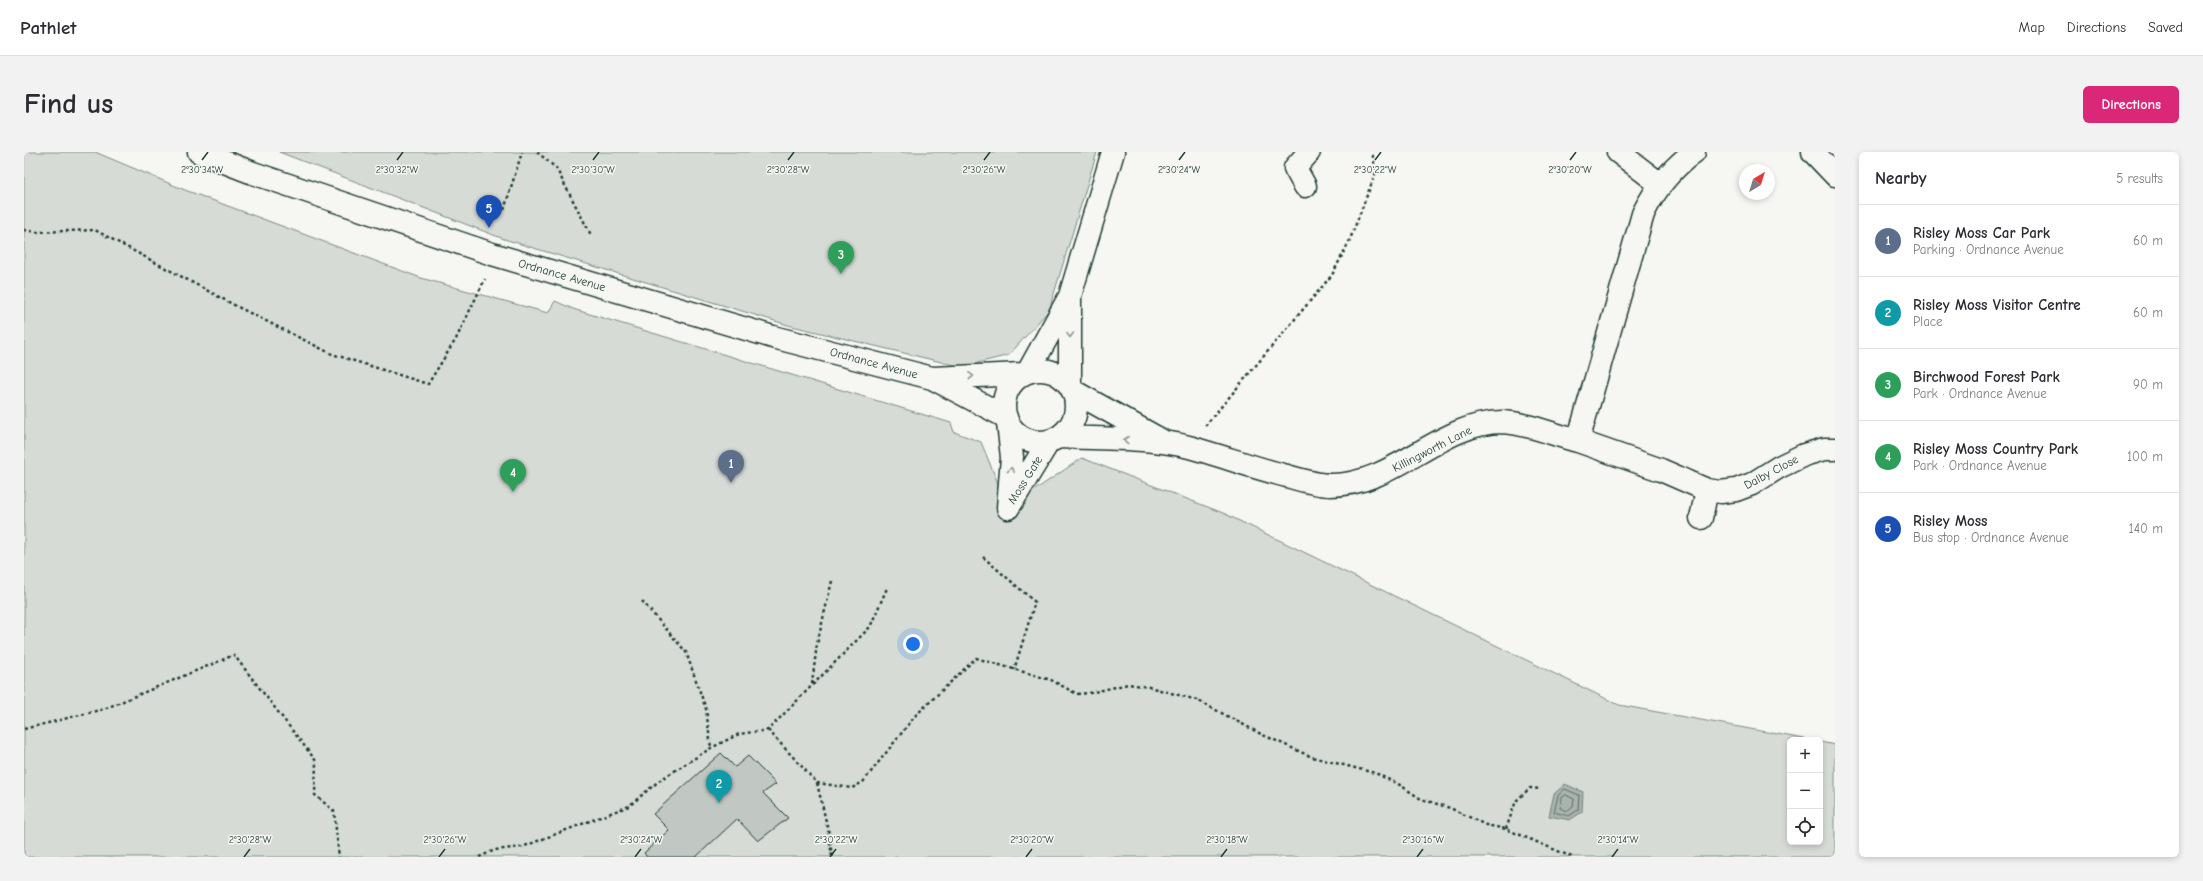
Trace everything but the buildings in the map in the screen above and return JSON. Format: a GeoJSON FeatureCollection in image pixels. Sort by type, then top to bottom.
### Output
{"type":"FeatureCollection","features":[{"type":"Feature","properties":{"kind":"street","name":"Ordnance Avenue"},"geometry":{"type":"LineString","coordinates":[[199,152],[253,173],[492,254],[773,336],[932,378],[1007,420]]}},
{"type":"Feature","properties":{"kind":"street"},"geometry":{"type":"LineString","coordinates":[[1070,296],[1072,388],[1076,411],[1068,430],[1055,439],[1037,442],[1026,439],[1016,433],[1007,420],[1004,405],[1006,393],[1013,382],[1025,373],[1070,296],[1113,152]]}},
{"type":"Feature","properties":{"kind":"street"},"geometry":{"type":"LineString","coordinates":[[1305,186],[1295,168],[1309,152]]}},
{"type":"Feature","properties":{"kind":"street"},"geometry":{"type":"LineString","coordinates":[[1618,152],[1660,184]]}},
{"type":"Feature","properties":{"kind":"street"},"geometry":{"type":"LineString","coordinates":[[1578,442],[1636,237],[1650,199],[1672,170],[1694,152]]}},
{"type":"Feature","properties":{"kind":"street"},"geometry":{"type":"LineString","coordinates":[[1813,152],[1835,174]]}},
{"type":"Feature","properties":{"kind":"street"},"geometry":{"type":"LineString","coordinates":[[1025,373],[1040,370],[1052,371],[1062,377],[1072,388]]}},
{"type":"Feature","properties":{"kind":"street","name":"Ordnance Avenue"},"geometry":{"type":"LineString","coordinates":[[932,378],[1025,373]]}},
{"type":"Feature","properties":{"kind":"street","name":"Killingworth Lane"},"geometry":{"type":"LineString","coordinates":[[1072,388],[1165,442]]}},
{"type":"Feature","properties":{"kind":"street","name":"Moss Gate"},"geometry":{"type":"LineString","coordinates":[[1007,420],[1012,457],[1008,508],[1055,439]]}},
{"type":"Feature","properties":{"kind":"street","name":"Killingworth Lane"},"geometry":{"type":"LineString","coordinates":[[1055,439],[1165,442],[1188,446],[1245,465],[1306,482],[1331,485],[1357,483],[1386,472],[1456,434],[1479,426],[1502,422],[1526,426],[1578,442]]}},
{"type":"Feature","properties":{"kind":"street","name":"Dalby Close"},"geometry":{"type":"LineString","coordinates":[[1578,442],[1661,470],[1707,490],[1721,492],[1736,490],[1752,484],[1779,467],[1804,455],[1824,449],[1835,449]]}},
{"type":"Feature","properties":{"kind":"street"},"geometry":{"type":"LineString","coordinates":[[1701,518],[1707,490]]}},
{"type":"Feature","properties":{"kind":"path"},"geometry":{"type":"LineString","coordinates":[[504,210],[522,152]]}},
{"type":"Feature","properties":{"kind":"path"},"geometry":{"type":"LineString","coordinates":[[537,152],[556,168],[591,235]]}},
{"type":"Feature","properties":{"kind":"path"},"geometry":{"type":"LineString","coordinates":[[1188,446],[1332,275],[1350,242],[1376,172],[1372,152]]}},
{"type":"Feature","properties":{"kind":"path"},"geometry":{"type":"LineString","coordinates":[[24,230],[36,232],[94,230],[332,354],[428,384],[456,339],[487,276]]}},
{"type":"Feature","properties":{"kind":"path"},"geometry":{"type":"LineString","coordinates":[[983,557],[1035,602],[1014,670]]}},
{"type":"Feature","properties":{"kind":"path"},"geometry":{"type":"LineString","coordinates":[[812,685],[817,644],[832,581]]}},
{"type":"Feature","properties":{"kind":"path"},"geometry":{"type":"LineString","coordinates":[[479,857],[495,850],[522,846],[629,806],[660,780],[711,748],[739,734],[768,730],[870,628],[886,588]]}},
{"type":"Feature","properties":{"kind":"path"},"geometry":{"type":"LineString","coordinates":[[642,601],[686,652],[706,709],[711,748]]}},
{"type":"Feature","properties":{"kind":"path"},"geometry":{"type":"LineString","coordinates":[[24,729],[104,708],[234,655],[316,761],[315,795],[334,811],[339,857]]}},
{"type":"Feature","properties":{"kind":"path"},"geometry":{"type":"LineString","coordinates":[[817,784],[852,788],[863,782],[915,716],[976,658],[1051,680],[1077,694],[1090,693],[1128,684],[1149,687],[1197,700],[1261,734],[1312,757],[1374,773],[1400,785],[1421,799],[1450,808],[1481,823],[1506,829],[1572,857]]}},
{"type":"Feature","properties":{"kind":"path"},"geometry":{"type":"LineString","coordinates":[[768,730],[817,784],[829,834],[832,857]]}},
{"type":"Feature","properties":{"kind":"path"},"geometry":{"type":"LineString","coordinates":[[1506,829],[1516,801],[1530,788],[1541,789]]}},
{"type":"Feature","properties":{"kind":"shaded area"},"geometry":{"type":"Polygon","coordinates":[[[24,152],[95,152],[185,190],[421,278],[548,313],[555,301],[573,309],[951,423],[954,432],[981,442],[1008,508],[1082,458],[1223,513],[1619,705],[1794,737],[1787,737],[1787,845],[1823,845],[1823,743],[1835,745],[1835,857],[24,857],[24,152]]]}},
{"type":"Feature","properties":{"kind":"shaded area"},"geometry":{"type":"Polygon","coordinates":[[[279,152],[1097,152],[1049,310],[1009,355],[962,367],[788,325],[504,239],[279,152]]]}},
{"type":"Feature","properties":{"kind":"water"},"geometry":{"type":"Polygon","coordinates":[[[1565,784],[1583,792],[1582,812],[1570,820],[1549,816],[1554,794],[1565,784]]]}},
{"type":"Feature","properties":{"kind":"place","name":"Risley Moss"},"geometry":{"type":"Point","coordinates":[489,228]}},
{"type":"Feature","properties":{"kind":"place","name":"Birchwood Forest Park"},"geometry":{"type":"Point","coordinates":[841,274]}},
{"type":"Feature","properties":{"kind":"place","name":"Risley Moss Car Park"},"geometry":{"type":"Point","coordinates":[731,483]}},
{"type":"Feature","properties":{"kind":"place","name":"Risley Moss Country Park"},"geometry":{"type":"Point","coordinates":[513,492]}},
{"type":"Feature","properties":{"kind":"place","name":"Risley Moss Visitor Centre"},"geometry":{"type":"Point","coordinates":[719,803]}}]}
